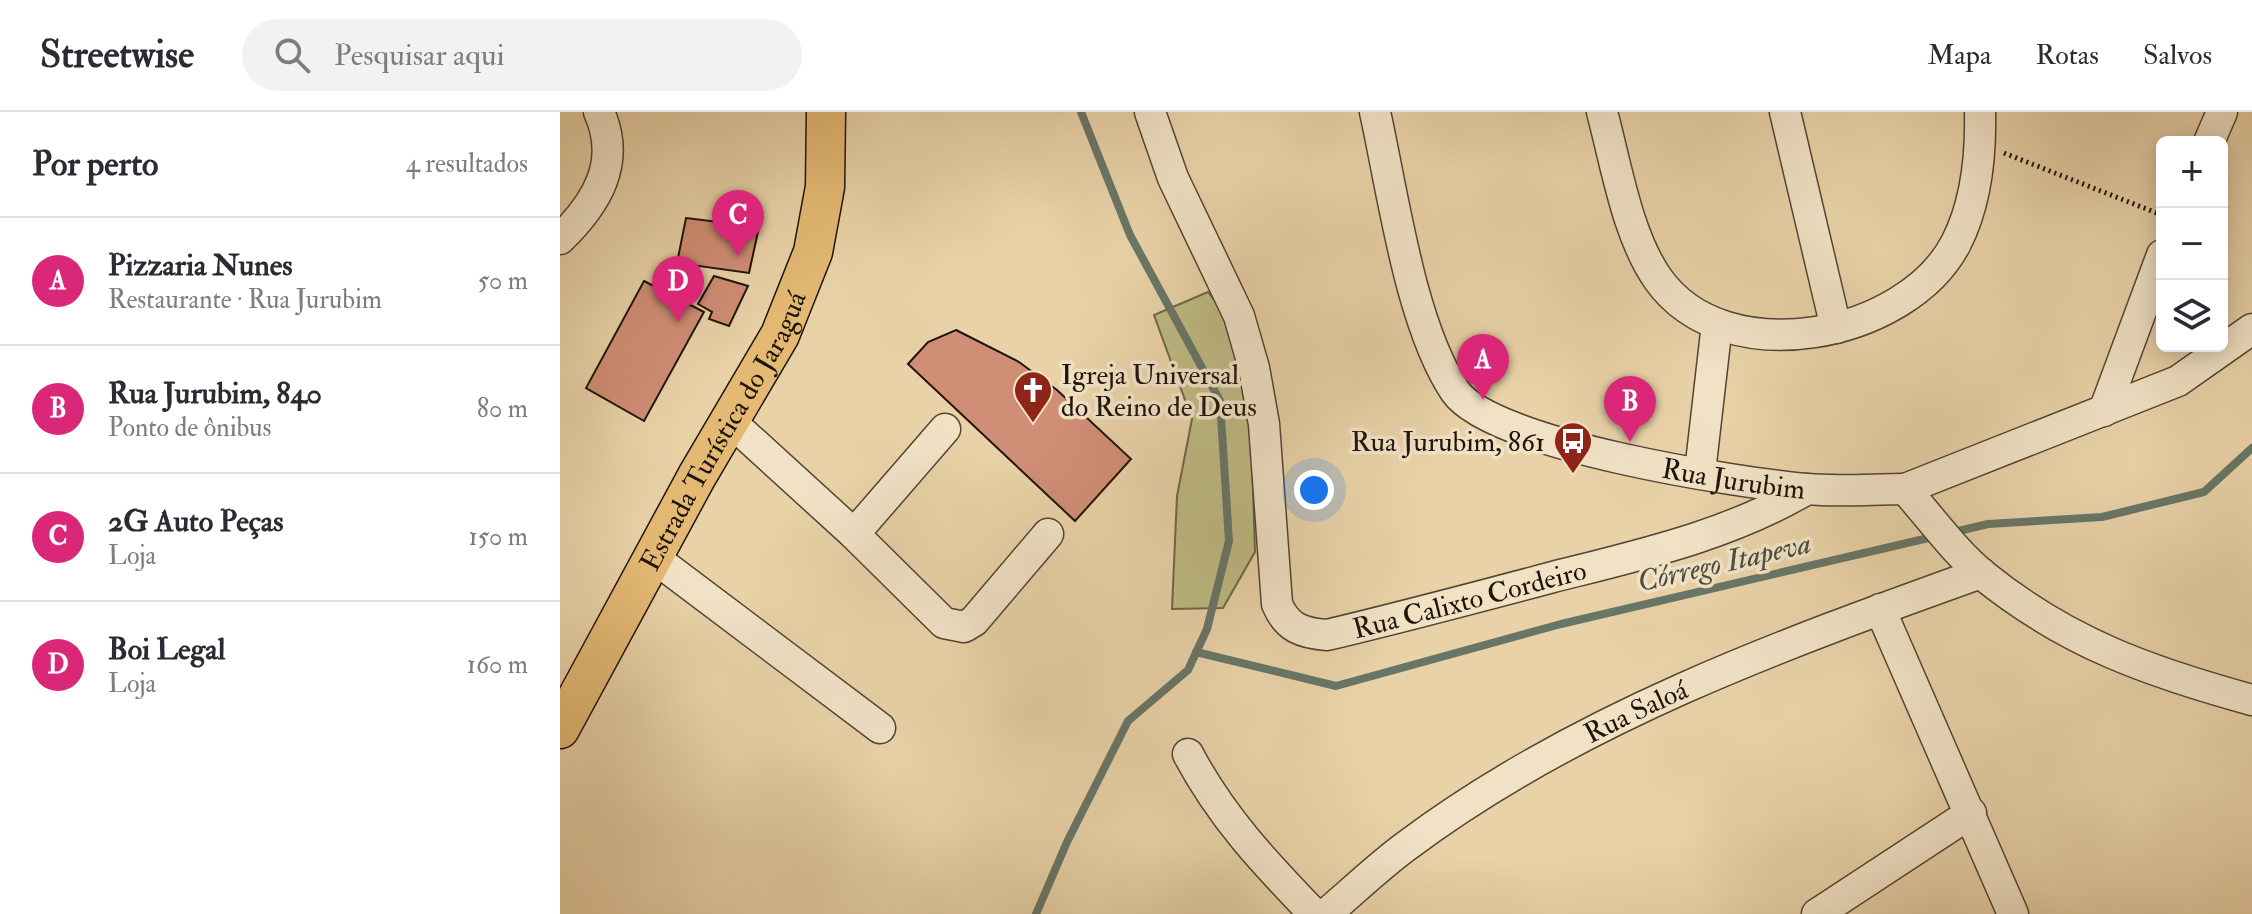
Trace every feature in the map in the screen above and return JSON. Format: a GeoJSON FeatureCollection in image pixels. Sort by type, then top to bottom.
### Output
{"type":"FeatureCollection","features":[{"type":"Feature","properties":{"kind":"main road","name":"Estrada Turística do Jaraguá"},"geometry":{"type":"LineString","coordinates":[[560,729],[653,557],[780,335],[813,252],[825,187],[826,112]]}},
{"type":"Feature","properties":{"kind":"street"},"geometry":{"type":"LineString","coordinates":[[560,239],[581,219],[602,186],[609,159],[607,128],[599,112]]}},
{"type":"Feature","properties":{"kind":"street","name":"Rua Calixto Cordeiro"},"geometry":{"type":"LineString","coordinates":[[1150,112],[1173,178],[1239,316],[1254,368],[1264,424],[1277,604],[1284,620],[1294,628],[1327,635],[1611,562],[1736,526],[1764,515],[1807,489]]}},
{"type":"Feature","properties":{"kind":"street","name":"Rua Jurubim"},"geometry":{"type":"LineString","coordinates":[[1375,112],[1423,327],[1457,394],[1481,414],[1526,433],[1636,463],[1807,489],[1905,489]]}},
{"type":"Feature","properties":{"kind":"street"},"geometry":{"type":"LineString","coordinates":[[1602,112],[1631,218],[1658,278],[1681,303],[1717,324],[1752,333],[1792,335],[1836,328],[1881,315],[1917,290],[1955,245],[1967,217],[1981,144],[1980,112]]}},
{"type":"Feature","properties":{"kind":"street"},"geometry":{"type":"LineString","coordinates":[[1785,112],[1836,328]]}},
{"type":"Feature","properties":{"kind":"street"},"geometry":{"type":"LineString","coordinates":[[2212,136],[2222,112]]}},
{"type":"Feature","properties":{"kind":"street"},"geometry":{"type":"LineString","coordinates":[[2104,411],[2156,271]]}},
{"type":"Feature","properties":{"kind":"street"},"geometry":{"type":"LineString","coordinates":[[1700,472],[1717,324]]}},
{"type":"Feature","properties":{"kind":"street"},"geometry":{"type":"LineString","coordinates":[[2252,329],[2178,381],[1905,489],[1981,573],[2043,619],[2104,652],[2252,700]]}},
{"type":"Feature","properties":{"kind":"street"},"geometry":{"type":"LineString","coordinates":[[730,421],[854,534],[944,623],[964,627],[974,621],[1048,534]]}},
{"type":"Feature","properties":{"kind":"street"},"geometry":{"type":"LineString","coordinates":[[854,534],[945,429]]}},
{"type":"Feature","properties":{"kind":"street"},"geometry":{"type":"LineString","coordinates":[[653,557],[880,728]]}},
{"type":"Feature","properties":{"kind":"street","name":"Rua Saloá"},"geometry":{"type":"LineString","coordinates":[[1326,914],[1404,847],[1487,791],[1564,748],[1673,694],[1880,609],[1981,573]]}},
{"type":"Feature","properties":{"kind":"street"},"geometry":{"type":"LineString","coordinates":[[1880,609],[2013,914]]}},
{"type":"Feature","properties":{"kind":"street"},"geometry":{"type":"LineString","coordinates":[[1188,754],[1213,801],[1253,851],[1314,914]]}},
{"type":"Feature","properties":{"kind":"street"},"geometry":{"type":"LineString","coordinates":[[1817,914],[1971,813]]}},
{"type":"Feature","properties":{"kind":"path"},"geometry":{"type":"LineString","coordinates":[[1981,144],[2156,213]]}},
{"type":"Feature","properties":{"kind":"shaded area"},"geometry":{"type":"Polygon","coordinates":[[[1208,292],[1236,328],[1250,395],[1255,552],[1223,608],[1172,609],[1177,496],[1192,419],[1154,315],[1208,292]]]}},
{"type":"Feature","properties":{"kind":"building"},"geometry":{"type":"Polygon","coordinates":[[[686,218],[759,227],[749,273],[677,263],[686,218]]]}},
{"type":"Feature","properties":{"kind":"building"},"geometry":{"type":"Polygon","coordinates":[[[714,276],[748,286],[729,326],[709,319],[712,312],[698,304],[714,276]]]}},
{"type":"Feature","properties":{"kind":"building"},"geometry":{"type":"Polygon","coordinates":[[[644,281],[704,312],[644,421],[586,388],[644,281]]]}},
{"type":"Feature","properties":{"kind":"building","name":"Igreja Universal do Reino de Deus"},"geometry":{"type":"Polygon","coordinates":[[[956,330],[1019,362],[1057,390],[1131,459],[1075,521],[908,364],[928,342],[956,330]]]}},
{"type":"Feature","properties":{"kind":"waterway"},"geometry":{"type":"LineString","coordinates":[[1036,914],[1067,842],[1128,721],[1188,670],[1207,629],[1229,541],[1220,401],[1130,235],[1081,112]]}},
{"type":"Feature","properties":{"kind":"waterway","name":"Córrego Itapeva"},"geometry":{"type":"LineString","coordinates":[[1950,533],[1988,524],[2102,517],[2204,492],[2252,448]]}},
{"type":"Feature","properties":{"kind":"waterway","name":"Córrego Itapeva"},"geometry":{"type":"LineString","coordinates":[[1196,652],[1336,686],[1561,624],[1937,536]]}},
{"type":"Feature","properties":{"kind":"place","name":"2G Auto Peças"},"geometry":{"type":"Point","coordinates":[738,256]}},
{"type":"Feature","properties":{"kind":"place","name":"Boi Legal"},"geometry":{"type":"Point","coordinates":[678,322]}},
{"type":"Feature","properties":{"kind":"place","name":"Pizzaria Nunes"},"geometry":{"type":"Point","coordinates":[1483,400]}},
{"type":"Feature","properties":{"kind":"place","name":"Igreja Universal do Reino de Deus"},"geometry":{"type":"Point","coordinates":[1033,424]}},
{"type":"Feature","properties":{"kind":"place","name":"Rua Jurubim, 840"},"geometry":{"type":"Point","coordinates":[1630,442]}},
{"type":"Feature","properties":{"kind":"place","name":"Rua Jurubim, 861"},"geometry":{"type":"Point","coordinates":[1573,475]}}]}
